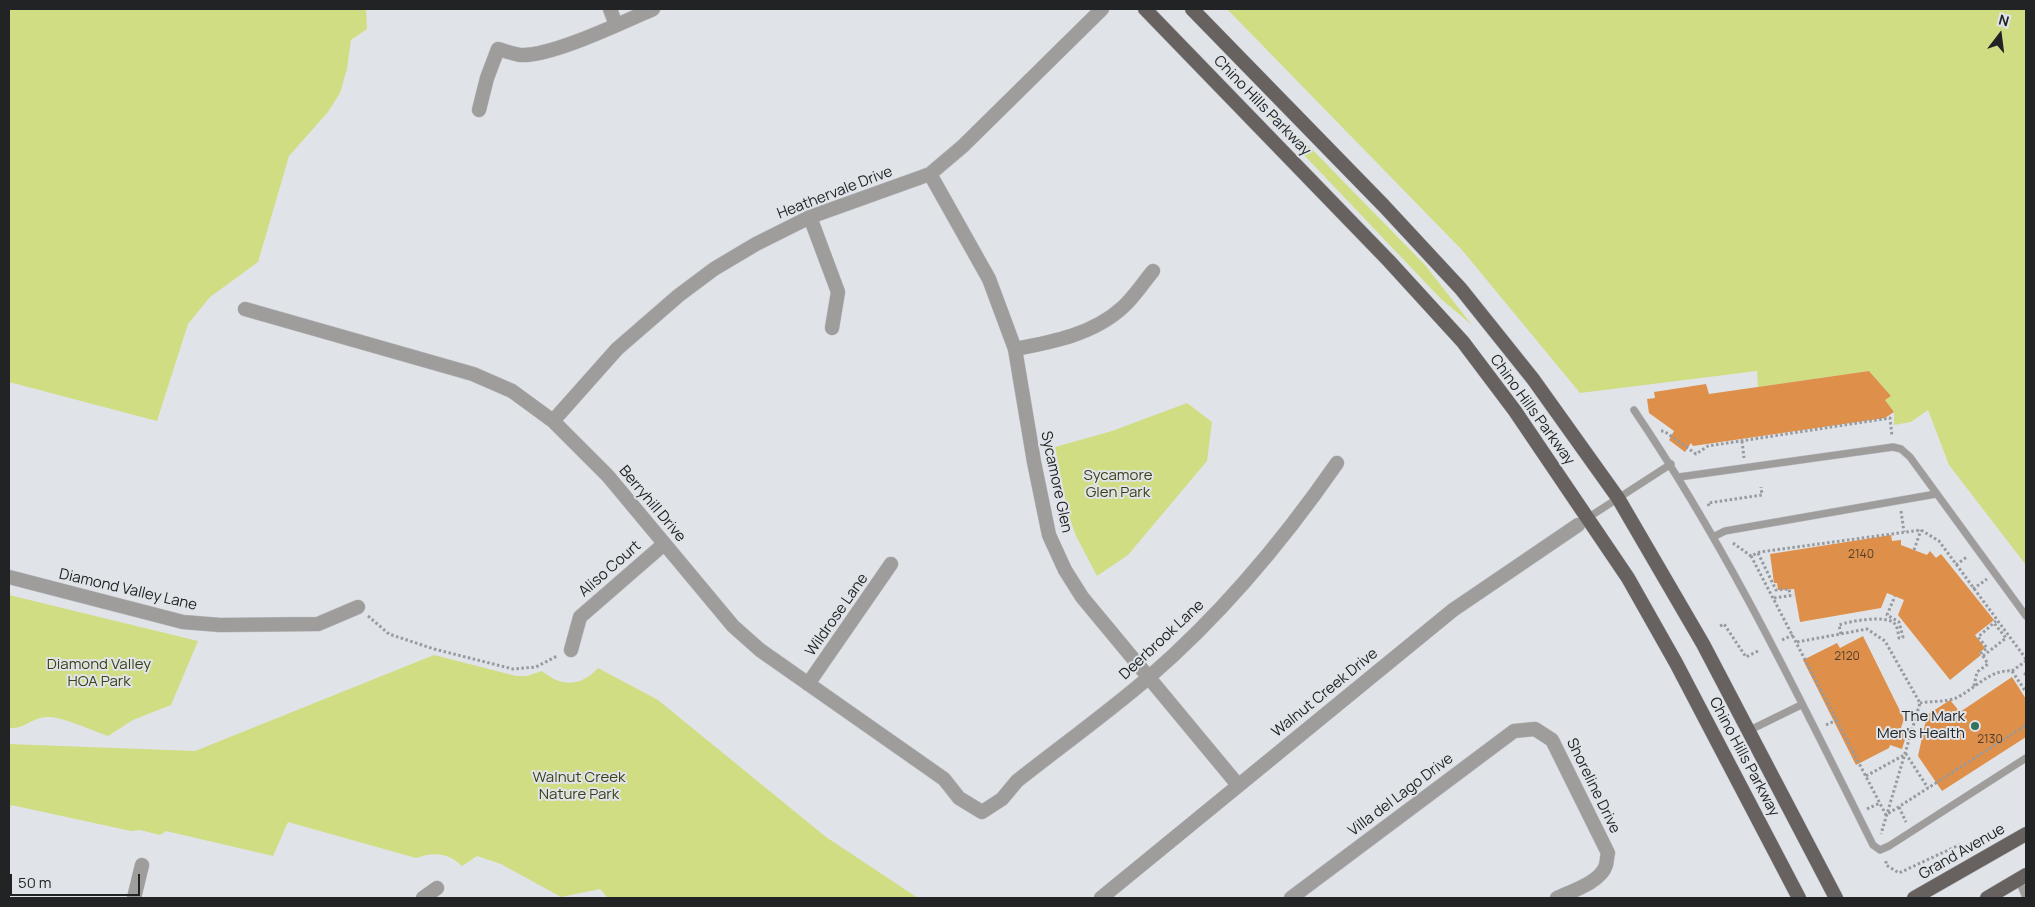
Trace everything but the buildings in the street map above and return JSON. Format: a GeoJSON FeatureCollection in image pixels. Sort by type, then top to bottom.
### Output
{"type":"FeatureCollection","features":[{"type":"Feature","properties":{"kind":"main road","name":"Chino Hills Parkway"},"geometry":{"type":"LineString","coordinates":[[1145,9],[1388,261],[1463,342],[1515,411],[1583,522],[1628,578],[1676,663],[1799,898]]}},
{"type":"Feature","properties":{"kind":"main road","name":"Chino Hills Parkway"},"geometry":{"type":"LineString","coordinates":[[1192,9],[1461,288],[1533,379],[1618,498],[1703,644],[1836,898]]}},
{"type":"Feature","properties":{"kind":"main road","name":"Grand Avenue"},"geometry":{"type":"LineString","coordinates":[[1914,898],[2026,834]]}},
{"type":"Feature","properties":{"kind":"main road"},"geometry":{"type":"LineString","coordinates":[[1987,898],[2022,877]]}},
{"type":"Feature","properties":{"kind":"street"},"geometry":{"type":"LineString","coordinates":[[610,9],[616,25]]}},
{"type":"Feature","properties":{"kind":"street"},"geometry":{"type":"LineString","coordinates":[[479,110],[487,78],[498,49],[521,55],[550,51],[653,9]]}},
{"type":"Feature","properties":{"kind":"street","name":"Heathervale Drive"},"geometry":{"type":"LineString","coordinates":[[553,421],[617,350],[678,296],[714,268],[810,217],[930,174],[963,146],[1102,9]]}},
{"type":"Feature","properties":{"kind":"street","name":"Sycamore Glen"},"geometry":{"type":"LineString","coordinates":[[930,174],[989,279],[1015,349],[1034,462],[1049,535],[1065,570],[1082,597],[1238,785]]}},
{"type":"Feature","properties":{"kind":"street"},"geometry":{"type":"LineString","coordinates":[[810,217],[838,292],[832,328]]}},
{"type":"Feature","properties":{"kind":"street"},"geometry":{"type":"LineString","coordinates":[[1015,349],[1055,341],[1091,328],[1123,308],[1153,271]]}},
{"type":"Feature","properties":{"kind":"street","name":"Berryhill Drive"},"geometry":{"type":"LineString","coordinates":[[245,309],[473,374],[512,391],[553,421],[608,476],[733,626],[760,650],[944,779],[959,798],[982,812]]}},
{"type":"Feature","properties":{"kind":"street","name":"Deerbrook Lane"},"geometry":{"type":"LineString","coordinates":[[982,812],[1002,799],[1017,781],[1148,678],[1234,595],[1312,499],[1337,463]]}},
{"type":"Feature","properties":{"kind":"street","name":"Walnut Creek Drive"},"geometry":{"type":"LineString","coordinates":[[1101,898],[1453,610],[1583,522]]}},
{"type":"Feature","properties":{"kind":"street","name":"Aliso Court"},"geometry":{"type":"LineString","coordinates":[[571,650],[580,617],[664,544]]}},
{"type":"Feature","properties":{"kind":"street","name":"Wildrose Lane"},"geometry":{"type":"LineString","coordinates":[[808,684],[892,564]]}},
{"type":"Feature","properties":{"kind":"street","name":"Diamond Valley Lane"},"geometry":{"type":"LineString","coordinates":[[9,577],[183,622],[220,625],[318,624],[358,607]]}},
{"type":"Feature","properties":{"kind":"street","name":"Shoreline Drive"},"geometry":{"type":"LineString","coordinates":[[1535,729],[1552,740],[1608,853],[1606,866],[1593,880],[1557,898]]}},
{"type":"Feature","properties":{"kind":"street","name":"Villa del Lago Drive"},"geometry":{"type":"LineString","coordinates":[[1291,898],[1514,731],[1535,729]]}},
{"type":"Feature","properties":{"kind":"street"},"geometry":{"type":"LineString","coordinates":[[134,898],[142,865]]}},
{"type":"Feature","properties":{"kind":"street"},"geometry":{"type":"LineString","coordinates":[[423,898],[437,888]]}},
{"type":"Feature","properties":{"kind":"lane"},"geometry":{"type":"LineString","coordinates":[[1634,410],[1679,477],[1742,589],[1873,845],[1880,850],[1890,846],[2026,758]]}},
{"type":"Feature","properties":{"kind":"lane"},"geometry":{"type":"LineString","coordinates":[[1679,477],[1893,447],[1902,450],[1910,458],[2026,616]]}},
{"type":"Feature","properties":{"kind":"lane","name":"Walnut Creek Drive"},"geometry":{"type":"LineString","coordinates":[[1583,522],[1670,464]]}},
{"type":"Feature","properties":{"kind":"lane"},"geometry":{"type":"LineString","coordinates":[[1712,536],[1725,531],[1936,494]]}},
{"type":"Feature","properties":{"kind":"lane"},"geometry":{"type":"LineString","coordinates":[[1748,731],[1801,705]]}},
{"type":"Feature","properties":{"kind":"lane"},"geometry":{"type":"LineString","coordinates":[[2022,877],[2026,898]]}},
{"type":"Feature","properties":{"kind":"path"},"geometry":{"type":"LineString","coordinates":[[1648,430],[1664,431],[1696,454],[1708,446],[1890,418],[1893,447]]}},
{"type":"Feature","properties":{"kind":"path"},"geometry":{"type":"LineString","coordinates":[[1712,510],[1708,503],[1762,495],[1761,486]]}},
{"type":"Feature","properties":{"kind":"path"},"geometry":{"type":"LineString","coordinates":[[1899,501],[1904,532]]}},
{"type":"Feature","properties":{"kind":"path"},"geometry":{"type":"LineString","coordinates":[[1914,550],[1921,530]]}},
{"type":"Feature","properties":{"kind":"path"},"geometry":{"type":"LineString","coordinates":[[1751,556],[1758,553],[1921,530],[1939,542],[2006,638],[1983,656]]}},
{"type":"Feature","properties":{"kind":"path"},"geometry":{"type":"LineString","coordinates":[[1733,543],[1751,556],[1886,815]]}},
{"type":"Feature","properties":{"kind":"path"},"geometry":{"type":"LineString","coordinates":[[1758,553],[1776,590],[1790,589],[1792,595],[1774,598]]}},
{"type":"Feature","properties":{"kind":"path"},"geometry":{"type":"LineString","coordinates":[[1841,634],[1839,625],[1849,621],[1882,618],[1893,621],[1899,638],[1903,637],[1899,622],[1888,615],[1895,596]]}},
{"type":"Feature","properties":{"kind":"path"},"geometry":{"type":"LineString","coordinates":[[358,607],[389,634],[434,649],[514,669],[536,667],[571,650]]}},
{"type":"Feature","properties":{"kind":"path"},"geometry":{"type":"LineString","coordinates":[[1974,686],[1977,672],[1988,664],[1981,653],[1987,648],[1978,637],[1995,622]]}},
{"type":"Feature","properties":{"kind":"path"},"geometry":{"type":"LineString","coordinates":[[1920,703],[1954,699],[1994,674],[2003,670],[2012,671],[2026,660],[1995,622]]}},
{"type":"Feature","properties":{"kind":"path"},"geometry":{"type":"LineString","coordinates":[[1720,626],[1724,624],[1746,657],[1760,650]]}},
{"type":"Feature","properties":{"kind":"path"},"geometry":{"type":"LineString","coordinates":[[1797,642],[1867,629],[1885,641],[1920,703],[1906,754],[1880,834]]}},
{"type":"Feature","properties":{"kind":"path"},"geometry":{"type":"LineString","coordinates":[[1779,642],[1793,635]]}},
{"type":"Feature","properties":{"kind":"path"},"geometry":{"type":"LineString","coordinates":[[2012,671],[2026,692]]}},
{"type":"Feature","properties":{"kind":"path"},"geometry":{"type":"LineString","coordinates":[[1886,815],[2026,725]]}},
{"type":"Feature","properties":{"kind":"path"},"geometry":{"type":"LineString","coordinates":[[1866,776],[1906,754]]}},
{"type":"Feature","properties":{"kind":"path"},"geometry":{"type":"LineString","coordinates":[[1906,754],[1928,788]]}},
{"type":"Feature","properties":{"kind":"path"},"geometry":{"type":"LineString","coordinates":[[1886,861],[1886,865],[1899,873],[1959,845],[1961,849]]}},
{"type":"Feature","properties":{"kind":"green space"},"geometry":{"type":"Polygon","coordinates":[[[9,9],[366,9],[367,29],[351,40],[347,69],[340,93],[328,112],[289,156],[258,262],[210,297],[188,324],[157,421],[9,382],[9,9]]]}},
{"type":"Feature","properties":{"kind":"green space"},"geometry":{"type":"Polygon","coordinates":[[[1227,9],[2026,9],[2026,565],[1949,465],[1928,410],[1911,422],[1894,425],[1894,412],[1885,400],[1891,396],[1869,371],[1758,387],[1757,371],[1580,393],[1462,250],[1227,9]]]}},
{"type":"Feature","properties":{"kind":"green space"},"geometry":{"type":"Polygon","coordinates":[[[1266,115],[1300,137],[1425,265],[1472,325],[1441,299],[1266,115]]]}},
{"type":"Feature","properties":{"kind":"green space","name":"Sycamore Glen Park"},"geometry":{"type":"Polygon","coordinates":[[[1187,403],[1212,422],[1207,461],[1128,555],[1097,576],[1076,536],[1068,513],[1055,447],[1112,431],[1187,403]]]}},
{"type":"Feature","properties":{"kind":"green space","name":"Diamond Valley HOA Park"},"geometry":{"type":"Polygon","coordinates":[[[9,595],[198,641],[171,705],[133,720],[108,736],[53,717],[37,719],[19,727],[9,728],[9,595]]]}},
{"type":"Feature","properties":{"kind":"green space","name":"Walnut Creek Nature Park"},"geometry":{"type":"Polygon","coordinates":[[[434,655],[516,676],[527,676],[542,671],[556,680],[571,683],[585,679],[598,668],[658,700],[826,837],[918,898],[608,898],[600,889],[561,897],[501,864],[477,856],[462,866],[457,861],[440,854],[416,858],[288,822],[273,856],[166,831],[160,835],[140,830],[131,831],[11,805],[9,813],[9,744],[195,751],[434,655]]]}},
{"type":"Feature","properties":{"kind":"place","name":"The Mark Men's Health"},"geometry":{"type":"Point","coordinates":[1975,726]}}]}
